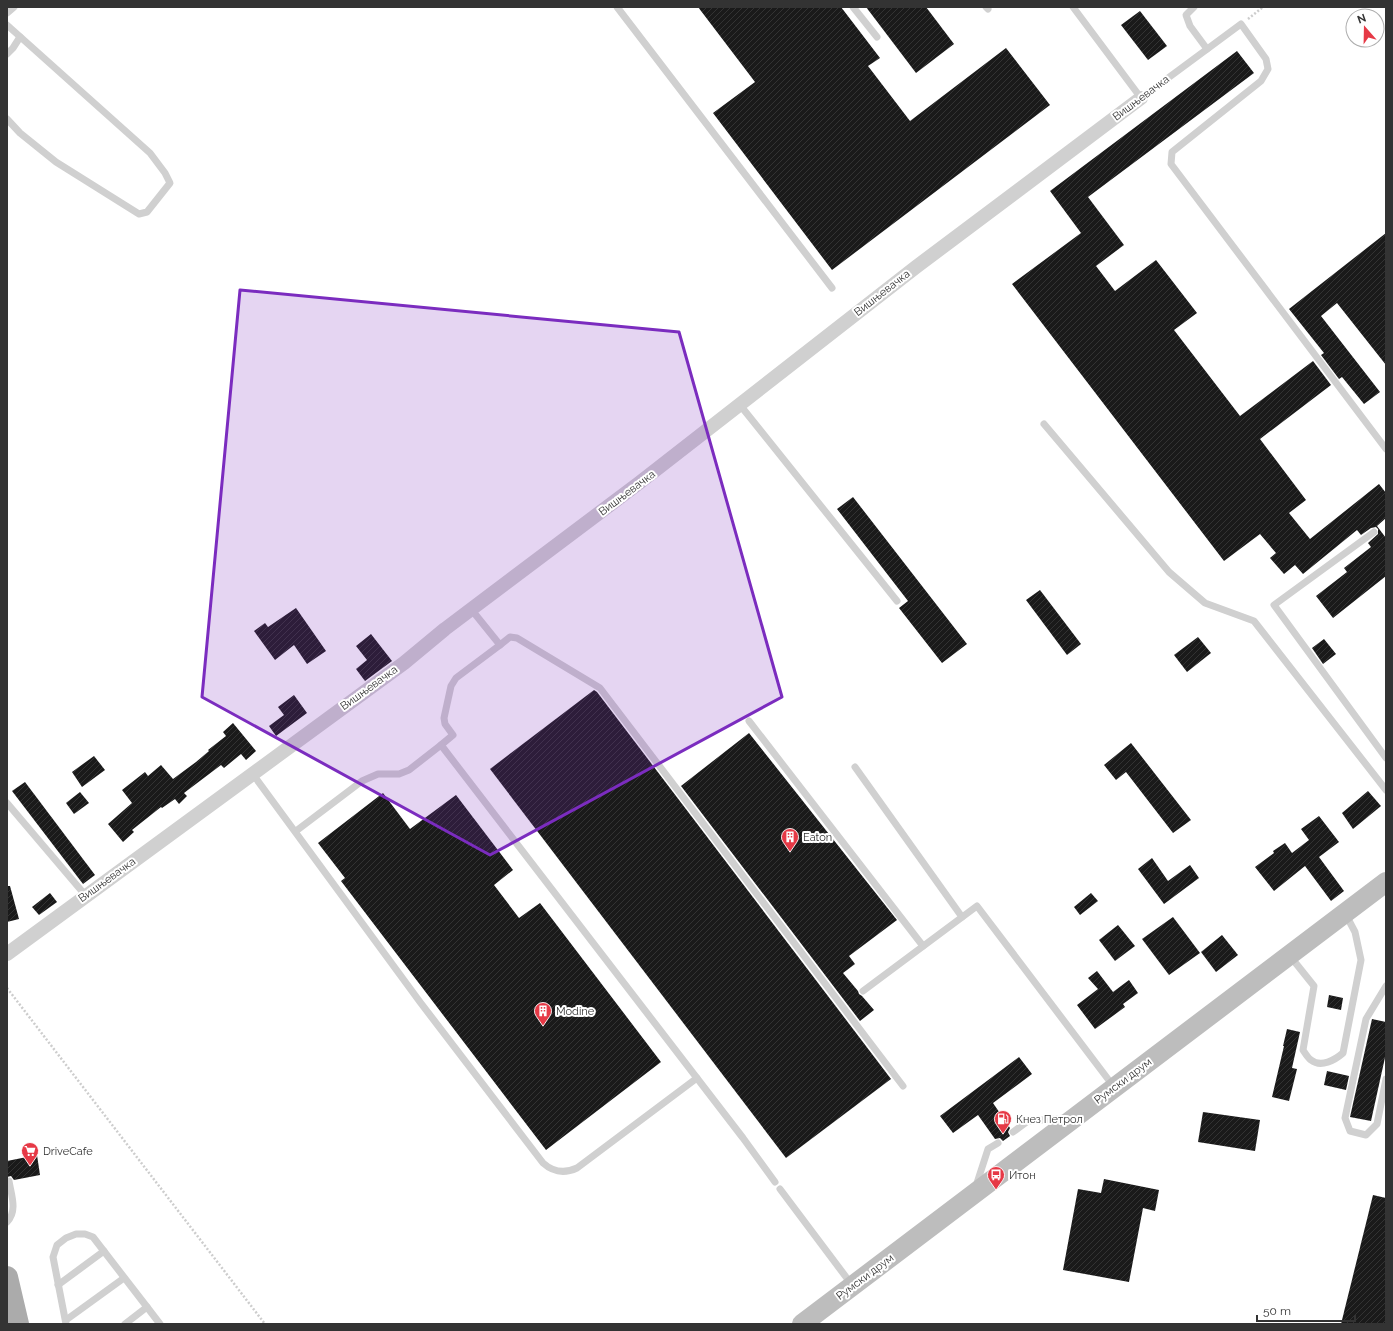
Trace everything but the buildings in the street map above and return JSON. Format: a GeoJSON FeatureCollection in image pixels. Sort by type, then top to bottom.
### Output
{"type":"FeatureCollection","features":[{"type":"Feature","properties":{"kind":"main road","name":"Румски друм"},"geometry":{"type":"LineString","coordinates":[[802,1324],[973,1196],[1074,1117],[1385,884]]}},
{"type":"Feature","properties":{"kind":"main road"},"geometry":{"type":"LineString","coordinates":[[7,1277],[18,1324]]}},
{"type":"Feature","properties":{"kind":"street","name":"Вишњевачка"},"geometry":{"type":"LineString","coordinates":[[7,954],[404,663],[471,609],[639,483],[916,267],[1141,98]]}},
{"type":"Feature","properties":{"kind":"lane"},"geometry":{"type":"LineString","coordinates":[[7,12],[14,7]]}},
{"type":"Feature","properties":{"kind":"lane"},"geometry":{"type":"LineString","coordinates":[[617,7],[832,288]]}},
{"type":"Feature","properties":{"kind":"lane"},"geometry":{"type":"LineString","coordinates":[[853,7],[877,38]]}},
{"type":"Feature","properties":{"kind":"lane"},"geometry":{"type":"LineString","coordinates":[[1073,7],[1141,98]]}},
{"type":"Feature","properties":{"kind":"lane"},"geometry":{"type":"LineString","coordinates":[[1194,7],[1186,14],[1190,26],[1207,49]]}},
{"type":"Feature","properties":{"kind":"lane"},"geometry":{"type":"LineString","coordinates":[[1241,24],[1266,59],[1268,70],[1261,81],[1172,152],[1171,164],[1386,450]]}},
{"type":"Feature","properties":{"kind":"lane","name":"Вишњевачка"},"geometry":{"type":"LineString","coordinates":[[1141,98],[1241,24]]}},
{"type":"Feature","properties":{"kind":"lane"},"geometry":{"type":"LineString","coordinates":[[7,25],[150,153],[170,182],[147,212],[139,214],[56,162],[20,133],[7,119]]}},
{"type":"Feature","properties":{"kind":"lane"},"geometry":{"type":"LineString","coordinates":[[7,54],[20,37]]}},
{"type":"Feature","properties":{"kind":"lane"},"geometry":{"type":"LineString","coordinates":[[740,405],[897,601]]}},
{"type":"Feature","properties":{"kind":"lane"},"geometry":{"type":"LineString","coordinates":[[1044,424],[1169,572],[1205,603],[1254,621],[1386,790]]}},
{"type":"Feature","properties":{"kind":"lane"},"geometry":{"type":"LineString","coordinates":[[1374,532],[1274,605],[1386,758]]}},
{"type":"Feature","properties":{"kind":"lane"},"geometry":{"type":"LineString","coordinates":[[471,609],[500,645]]}},
{"type":"Feature","properties":{"kind":"lane"},"geometry":{"type":"LineString","coordinates":[[296,831],[362,780],[378,774],[399,774],[409,770],[442,745],[453,735],[445,724],[444,718],[453,682],[456,678],[510,638],[517,638],[600,688],[903,1086]]}},
{"type":"Feature","properties":{"kind":"lane"},"geometry":{"type":"LineString","coordinates":[[749,721],[923,946]]}},
{"type":"Feature","properties":{"kind":"lane"},"geometry":{"type":"LineString","coordinates":[[442,745],[775,1182]]}},
{"type":"Feature","properties":{"kind":"lane"},"geometry":{"type":"LineString","coordinates":[[855,767],[962,917]]}},
{"type":"Feature","properties":{"kind":"lane"},"geometry":{"type":"LineString","coordinates":[[252,773],[420,1002],[543,1163],[548,1167],[559,1172],[571,1171],[577,1168],[697,1078]]}},
{"type":"Feature","properties":{"kind":"lane"},"geometry":{"type":"LineString","coordinates":[[7,803],[86,896]]}},
{"type":"Feature","properties":{"kind":"lane"},"geometry":{"type":"LineString","coordinates":[[863,991],[977,906],[1115,1087]]}},
{"type":"Feature","properties":{"kind":"lane"},"geometry":{"type":"LineString","coordinates":[[1290,956],[1314,986],[1303,1050],[1312,1061],[1322,1063],[1333,1061],[1343,1054],[1361,960],[1355,932],[1345,913]]}},
{"type":"Feature","properties":{"kind":"lane"},"geometry":{"type":"LineString","coordinates":[[1386,986],[1366,1019],[1345,1118],[1350,1131],[1366,1135],[1377,1124],[1386,1079]]}},
{"type":"Feature","properties":{"kind":"lane"},"geometry":{"type":"LineString","coordinates":[[1013,1132],[1028,1121],[1074,1117]]}},
{"type":"Feature","properties":{"kind":"lane"},"geometry":{"type":"LineString","coordinates":[[973,1196],[988,1149],[998,1142]]}},
{"type":"Feature","properties":{"kind":"lane"},"geometry":{"type":"LineString","coordinates":[[7,1222],[13,1213],[14,1204],[9,1181]]}},
{"type":"Feature","properties":{"kind":"lane"},"geometry":{"type":"LineString","coordinates":[[780,1189],[852,1286]]}},
{"type":"Feature","properties":{"kind":"lane"},"geometry":{"type":"LineString","coordinates":[[124,1278],[66,1322],[53,1257],[57,1245],[66,1238],[76,1234],[85,1234],[93,1237],[160,1324]]}},
{"type":"Feature","properties":{"kind":"lane"},"geometry":{"type":"LineString","coordinates":[[58,1285],[104,1251]]}},
{"type":"Feature","properties":{"kind":"lane"},"geometry":{"type":"LineString","coordinates":[[125,1324],[147,1307]]}},
{"type":"Feature","properties":{"kind":"path"},"geometry":{"type":"LineString","coordinates":[[1241,24],[1263,7]]}},
{"type":"Feature","properties":{"kind":"path"},"geometry":{"type":"LineString","coordinates":[[7,988],[265,1324]]}},
{"type":"Feature","properties":{"kind":"highlighted area"},"geometry":{"type":"Polygon","coordinates":[[[240,290],[679,332],[782,697],[490,855],[202,697],[240,290]]]}},
{"type":"Feature","properties":{"kind":"place","name":"Eaton"},"geometry":{"type":"Point","coordinates":[790,852]}},
{"type":"Feature","properties":{"kind":"place","name":"Modine"},"geometry":{"type":"Point","coordinates":[543,1026]}},
{"type":"Feature","properties":{"kind":"place","name":"Кнез Петрол"},"geometry":{"type":"Point","coordinates":[1003,1134]}},
{"type":"Feature","properties":{"kind":"place","name":"DriveCafe"},"geometry":{"type":"Point","coordinates":[30,1166]}},
{"type":"Feature","properties":{"kind":"place","name":"Итон"},"geometry":{"type":"Point","coordinates":[996,1190]}}]}
